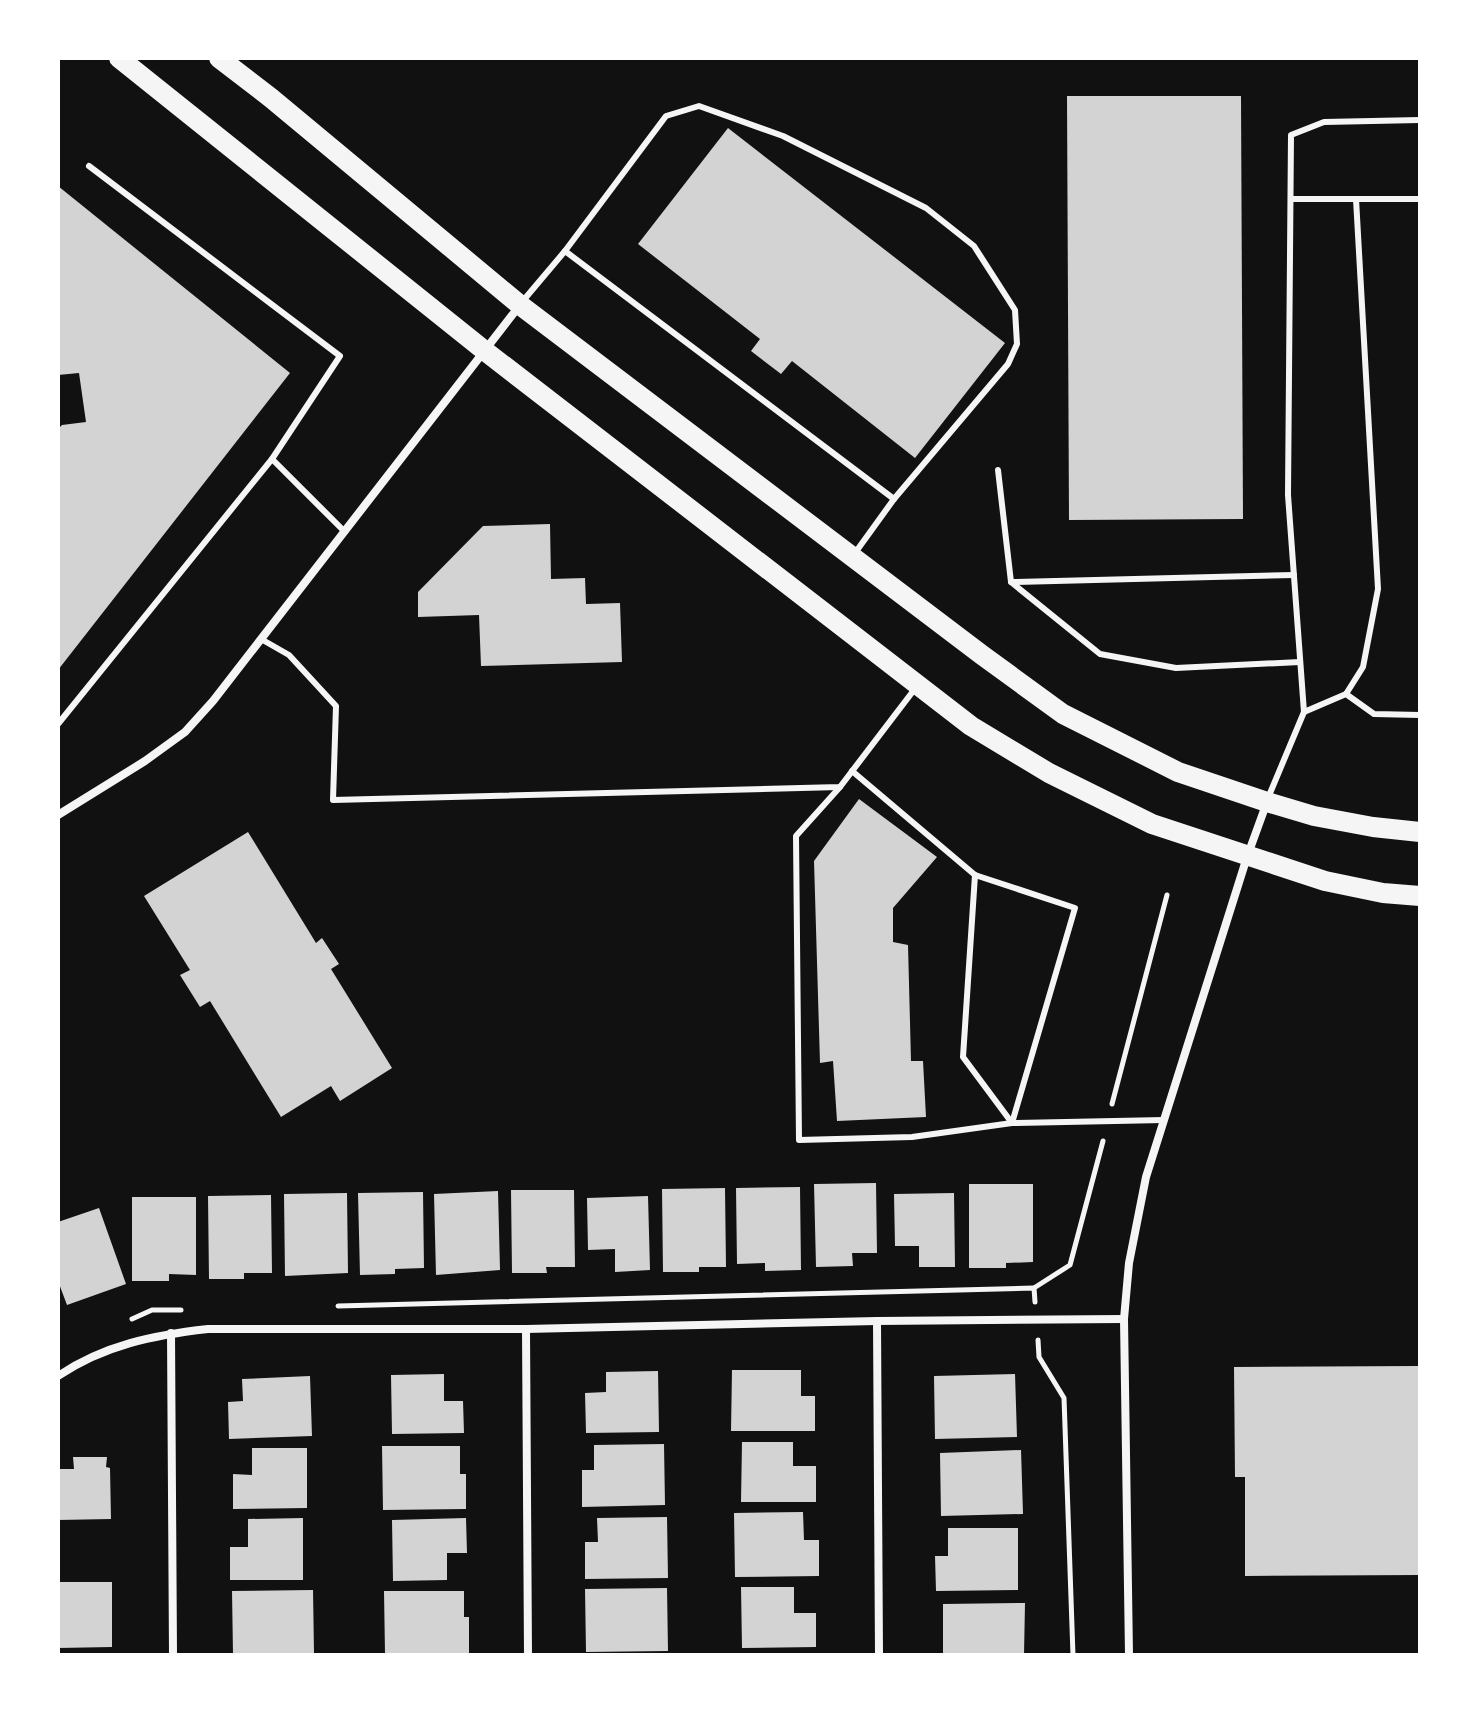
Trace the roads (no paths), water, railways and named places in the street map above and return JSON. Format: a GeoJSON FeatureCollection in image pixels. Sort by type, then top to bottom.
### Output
{"type":"FeatureCollection","features":[{"type":"Feature","properties":{"kind":"main road"},"geometry":{"type":"LineString","coordinates":[[119,58],[485,351],[971,726],[1049,773],[1152,824],[1325,881],[1383,893],[1420,896]]}},
{"type":"Feature","properties":{"kind":"main road"},"geometry":{"type":"LineString","coordinates":[[219,58],[520,305],[1063,714],[1178,772],[1267,802],[1321,818],[1420,832]]}},
{"type":"Feature","properties":{"kind":"street"},"geometry":{"type":"LineString","coordinates":[[58,814],[145,761],[185,732],[213,701],[520,305]]}},
{"type":"Feature","properties":{"kind":"street"},"geometry":{"type":"LineString","coordinates":[[1129,1655],[1124,1319],[1129,1263],[1146,1177],[1267,802]]}},
{"type":"Feature","properties":{"kind":"street"},"geometry":{"type":"LineString","coordinates":[[58,1376],[111,1348],[171,1333],[208,1329],[526,1329],[1124,1319]]}},
{"type":"Feature","properties":{"kind":"street"},"geometry":{"type":"LineString","coordinates":[[877,1321],[879,1655]]}},
{"type":"Feature","properties":{"kind":"street"},"geometry":{"type":"LineString","coordinates":[[526,1329],[528,1655]]}},
{"type":"Feature","properties":{"kind":"street"},"geometry":{"type":"LineString","coordinates":[[171,1333],[173,1655]]}},
{"type":"Feature","properties":{"kind":"lane"},"geometry":{"type":"LineString","coordinates":[[520,305],[565,251],[666,116],[699,106],[783,136],[926,208],[974,246],[1015,310],[1017,344],[1008,364],[894,499],[853,557]]}},
{"type":"Feature","properties":{"kind":"lane"},"geometry":{"type":"LineString","coordinates":[[1267,802],[1304,712],[1288,495],[1291,135],[1324,122],[1420,120]]}},
{"type":"Feature","properties":{"kind":"lane"},"geometry":{"type":"LineString","coordinates":[[58,724],[272,459],[340,356],[89,166]]}},
{"type":"Feature","properties":{"kind":"lane"},"geometry":{"type":"LineString","coordinates":[[1291,199],[1420,199]]}},
{"type":"Feature","properties":{"kind":"lane"},"geometry":{"type":"LineString","coordinates":[[1304,712],[1346,694],[1363,667],[1378,589],[1356,199]]}},
{"type":"Feature","properties":{"kind":"lane"},"geometry":{"type":"LineString","coordinates":[[565,251],[894,499]]}},
{"type":"Feature","properties":{"kind":"lane"},"geometry":{"type":"LineString","coordinates":[[272,459],[345,532]]}},
{"type":"Feature","properties":{"kind":"lane"},"geometry":{"type":"LineString","coordinates":[[998,470],[1011,582],[1100,654],[1176,668],[1300,662]]}},
{"type":"Feature","properties":{"kind":"lane"},"geometry":{"type":"LineString","coordinates":[[1011,582],[1294,575]]}},
{"type":"Feature","properties":{"kind":"lane"},"geometry":{"type":"LineString","coordinates":[[261,639],[289,655],[336,706],[333,800],[840,787]]}},
{"type":"Feature","properties":{"kind":"lane"},"geometry":{"type":"LineString","coordinates":[[918,685],[840,787],[796,836],[799,1140],[912,1137],[1012,1123],[1164,1120]]}},
{"type":"Feature","properties":{"kind":"lane"},"geometry":{"type":"LineString","coordinates":[[1346,694],[1374,714],[1420,715]]}},
{"type":"Feature","properties":{"kind":"lane"},"geometry":{"type":"LineString","coordinates":[[852,771],[975,875],[1075,908],[1012,1123]]}},
{"type":"Feature","properties":{"kind":"lane"},"geometry":{"type":"LineString","coordinates":[[975,875],[963,1057],[1012,1123]]}}]}
